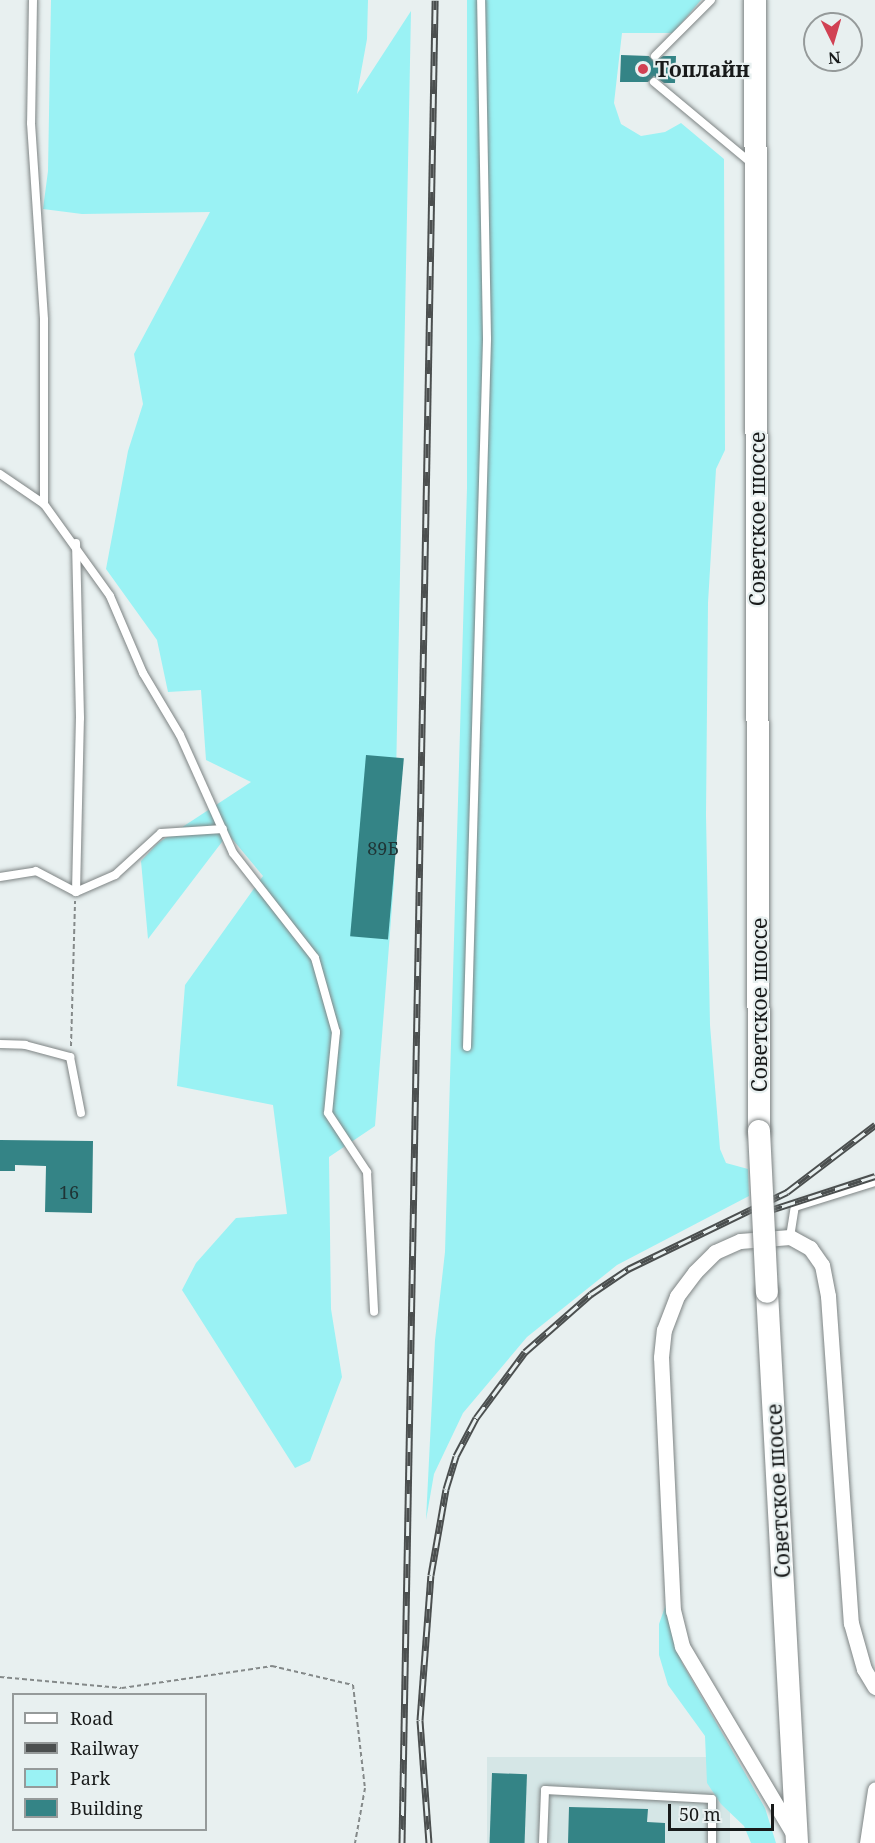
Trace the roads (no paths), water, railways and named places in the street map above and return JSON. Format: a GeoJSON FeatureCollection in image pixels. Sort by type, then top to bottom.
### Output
{"type":"FeatureCollection","features":[{"type":"Feature","properties":{"kind":"main road"},"geometry":{"type":"LineString","coordinates":[[755,0],[758,30]]}},
{"type":"Feature","properties":{"kind":"main road"},"geometry":{"type":"LineString","coordinates":[[758,30],[764,0]]}},
{"type":"Feature","properties":{"kind":"main road","name":"Советское шоссе"},"geometry":{"type":"LineString","coordinates":[[758,30],[759,1131],[797,1841]]}},
{"type":"Feature","properties":{"kind":"street"},"geometry":{"type":"LineString","coordinates":[[797,1841],[682,1646],[673,1611],[661,1357],[664,1330],[677,1296],[715,1252],[740,1241],[790,1237],[810,1248],[822,1265],[826,1286],[851,1623],[864,1669],[875,1687]]}},
{"type":"Feature","properties":{"kind":"street"},"geometry":{"type":"LineString","coordinates":[[867,1843],[875,1790]]}},
{"type":"Feature","properties":{"kind":"lane"},"geometry":{"type":"LineString","coordinates":[[33,0],[30,123],[44,320],[44,504]]}},
{"type":"Feature","properties":{"kind":"lane"},"geometry":{"type":"LineString","coordinates":[[467,1047],[487,338],[481,0]]}},
{"type":"Feature","properties":{"kind":"lane"},"geometry":{"type":"LineString","coordinates":[[655,56],[711,0]]}},
{"type":"Feature","properties":{"kind":"lane"},"geometry":{"type":"LineString","coordinates":[[654,82],[757,167]]}},
{"type":"Feature","properties":{"kind":"lane"},"geometry":{"type":"LineString","coordinates":[[0,474],[44,504],[76,543],[111,596],[143,673],[180,735],[234,853],[315,958],[336,1032],[328,1113],[367,1172],[374,1312]]}},
{"type":"Feature","properties":{"kind":"lane"},"geometry":{"type":"LineString","coordinates":[[75,892],[80,718],[76,543]]}},
{"type":"Feature","properties":{"kind":"lane"},"geometry":{"type":"LineString","coordinates":[[75,892],[115,875],[161,832],[223,829]]}},
{"type":"Feature","properties":{"kind":"lane"},"geometry":{"type":"LineString","coordinates":[[0,877],[36,871],[75,892]]}},
{"type":"Feature","properties":{"kind":"lane"},"geometry":{"type":"LineString","coordinates":[[0,1044],[26,1046],[70,1058],[81,1113]]}},
{"type":"Feature","properties":{"kind":"lane"},"geometry":{"type":"LineString","coordinates":[[790,1237],[795,1207],[875,1182]]}},
{"type":"Feature","properties":{"kind":"lane"},"geometry":{"type":"LineString","coordinates":[[543,1843],[545,1790],[712,1799],[712,1843]]}},
{"type":"Feature","properties":{"kind":"railway"},"geometry":{"type":"LineString","coordinates":[[402,1843],[435,0]]}},
{"type":"Feature","properties":{"kind":"railway"},"geometry":{"type":"LineString","coordinates":[[429,1843],[420,1720],[431,1575],[446,1489],[456,1456],[476,1418],[525,1352],[591,1294],[628,1269],[787,1192],[875,1125]]}},
{"type":"Feature","properties":{"kind":"railway"},"geometry":{"type":"LineString","coordinates":[[755,1215],[875,1176]]}},
{"type":"Feature","properties":{"kind":"place","name":"Топлайн"},"geometry":{"type":"Point","coordinates":[643,69]}}]}
